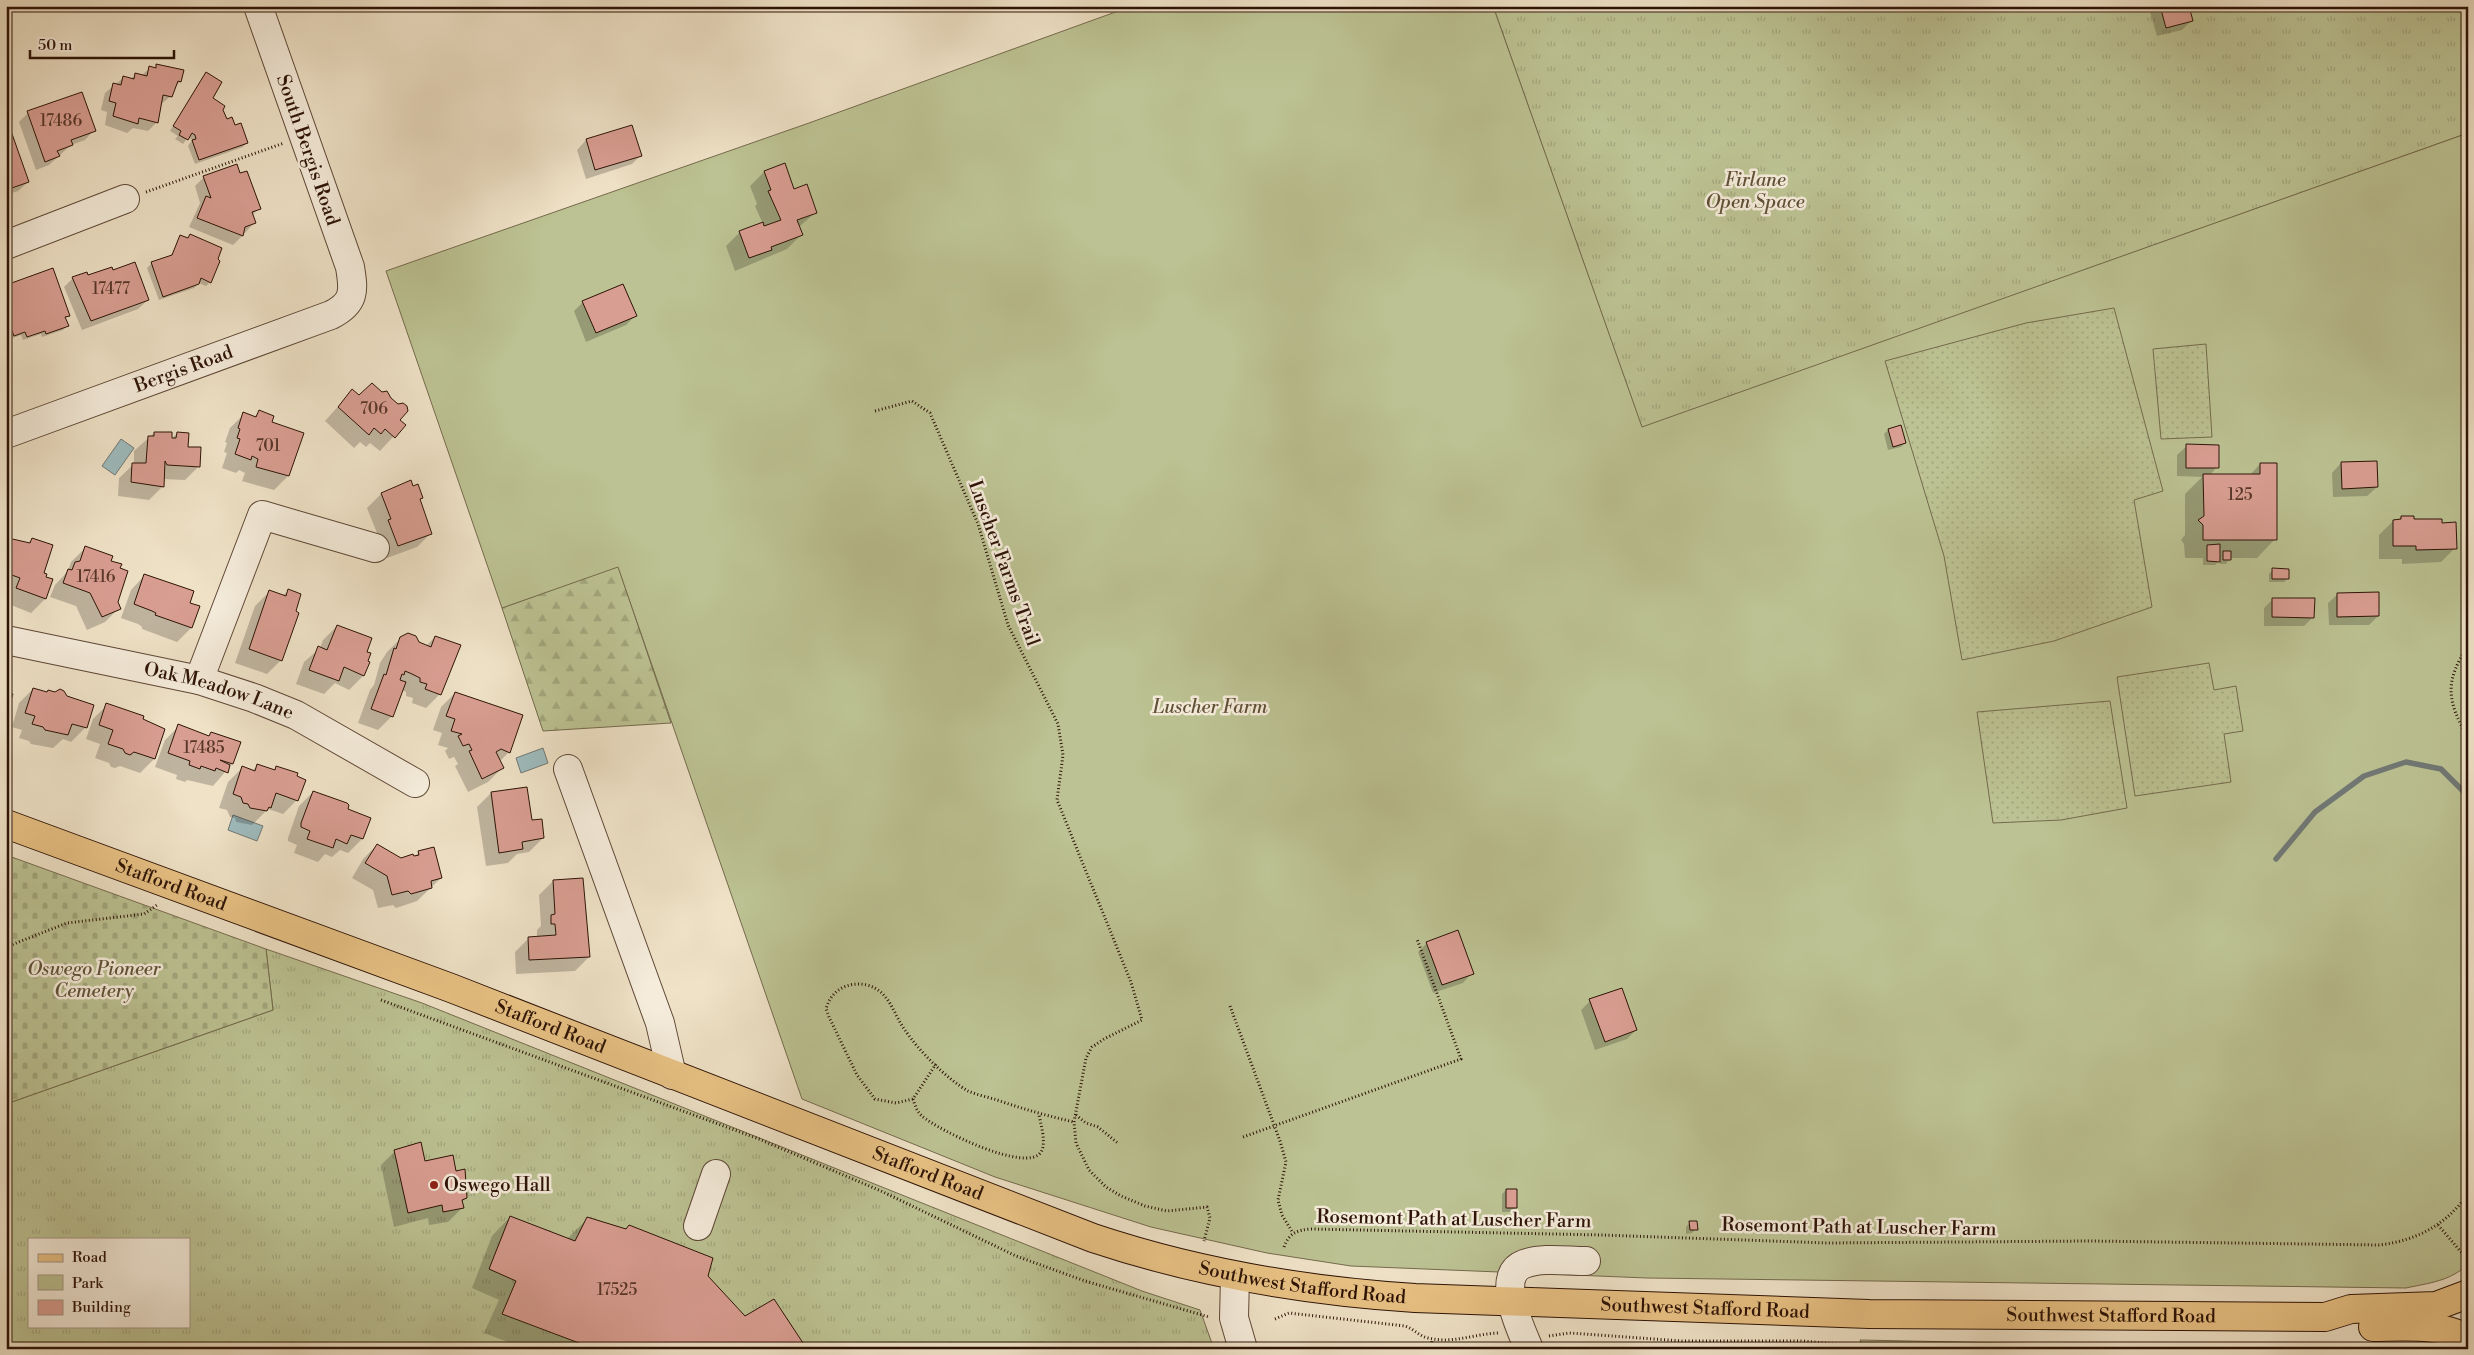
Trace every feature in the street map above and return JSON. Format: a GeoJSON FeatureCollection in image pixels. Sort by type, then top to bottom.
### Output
{"type":"FeatureCollection","features":[{"type":"Feature","properties":{"kind":"main road","name":"Stafford Road"},"geometry":{"type":"LineString","coordinates":[[6,824],[451,988],[1093,1238]]}},
{"type":"Feature","properties":{"kind":"main road","name":"Southwest Stafford Road"},"geometry":{"type":"LineString","coordinates":[[1093,1238],[1152,1257],[1235,1276],[1281,1284],[1377,1296],[1849,1313],[2326,1317],[2351,1309],[2436,1306],[2468,1294]]}},
{"type":"Feature","properties":{"kind":"main road","name":"Southwest Stafford Road"},"geometry":{"type":"LineString","coordinates":[[2326,1317],[2352,1327],[2437,1329],[2453,1332],[2468,1339]]}},
{"type":"Feature","properties":{"kind":"street","name":"South Bergis Road"},"geometry":{"type":"LineString","coordinates":[[258,6],[350,267],[354,286],[352,295]]}},
{"type":"Feature","properties":{"kind":"street"},"geometry":{"type":"LineString","coordinates":[[6,246],[125,199]]}},
{"type":"Feature","properties":{"kind":"street","name":"Bergis Road"},"geometry":{"type":"LineString","coordinates":[[6,434],[331,316],[342,308],[352,295]]}},
{"type":"Feature","properties":{"kind":"street"},"geometry":{"type":"LineString","coordinates":[[199,680],[262,515],[375,548]]}},
{"type":"Feature","properties":{"kind":"street","name":"Oak Meadow Lane"},"geometry":{"type":"LineString","coordinates":[[6,640],[199,680],[254,698],[296,715],[415,783]]}},
{"type":"Feature","properties":{"kind":"street"},"geometry":{"type":"LineString","coordinates":[[568,769],[660,1023],[672,1075]]}},
{"type":"Feature","properties":{"kind":"street"},"geometry":{"type":"LineString","coordinates":[[698,1226],[716,1174]]}},
{"type":"Feature","properties":{"kind":"street"},"geometry":{"type":"LineString","coordinates":[[1526,1342],[1511,1301],[1511,1279],[1514,1269],[1524,1264],[1539,1261],[1586,1261]]}},
{"type":"Feature","properties":{"kind":"street"},"geometry":{"type":"LineString","coordinates":[[1235,1276],[1234,1318],[1242,1349]]}},
{"type":"Feature","properties":{"kind":"path"},"geometry":{"type":"LineString","coordinates":[[125,199],[303,136]]}},
{"type":"Feature","properties":{"kind":"path","name":"Luscher Farms Trail"},"geometry":{"type":"LineString","coordinates":[[875,411],[912,401],[930,413],[978,524],[1008,626],[1058,724],[1064,755],[1057,800],[1131,982],[1142,1020],[1092,1047],[1086,1058],[1076,1115]]}},
{"type":"Feature","properties":{"kind":"path"},"geometry":{"type":"LineString","coordinates":[[2468,646],[2452,674],[2450,684],[2453,709],[2468,738]]}},
{"type":"Feature","properties":{"kind":"path"},"geometry":{"type":"LineString","coordinates":[[6,947],[67,923],[144,914],[158,903],[167,882]]}},
{"type":"Feature","properties":{"kind":"path"},"geometry":{"type":"LineString","coordinates":[[1243,1137],[1461,1059],[1417,939]]}},
{"type":"Feature","properties":{"kind":"path"},"geometry":{"type":"LineString","coordinates":[[936,1064],[913,1099],[904,1102],[875,1100],[867,1092],[829,1017],[826,1009],[832,994],[839,989],[853,985],[867,986],[878,990],[886,997],[904,1030],[936,1064],[968,1091],[1039,1114],[1074,1122]]}},
{"type":"Feature","properties":{"kind":"path"},"geometry":{"type":"LineString","coordinates":[[381,1000],[759,1139],[881,1192],[1024,1259],[1085,1281],[1209,1316]]}},
{"type":"Feature","properties":{"kind":"path"},"geometry":{"type":"LineString","coordinates":[[1230,1006],[1275,1126],[1286,1162],[1278,1200],[1282,1215],[1293,1232]]}},
{"type":"Feature","properties":{"kind":"path"},"geometry":{"type":"LineString","coordinates":[[913,1099],[922,1116],[955,1135],[1009,1157],[1023,1160],[1035,1157],[1042,1152],[1043,1144],[1039,1114]]}},
{"type":"Feature","properties":{"kind":"path"},"geometry":{"type":"LineString","coordinates":[[1119,1144],[1098,1127],[1086,1123],[1076,1115],[1074,1122],[1076,1143],[1084,1162],[1100,1182],[1138,1204],[1160,1210],[1175,1212],[1207,1207],[1210,1218],[1204,1242]]}},
{"type":"Feature","properties":{"kind":"path","name":"Rosemont Path at Luscher Farm"},"geometry":{"type":"LineString","coordinates":[[1284,1247],[1293,1232],[1321,1229],[1602,1235],[1827,1243],[2090,1241],[2379,1245],[2410,1240],[2438,1225],[2452,1214],[2468,1194]]}},
{"type":"Feature","properties":{"kind":"path"},"geometry":{"type":"LineString","coordinates":[[2438,1225],[2468,1260]]}},
{"type":"Feature","properties":{"kind":"path"},"geometry":{"type":"LineString","coordinates":[[1275,1318],[1289,1313],[1405,1326],[1413,1329],[1419,1335],[1432,1339],[1458,1340],[1490,1334],[1526,1342],[1569,1333],[1682,1341],[1804,1341],[1890,1349]]}},
{"type":"Feature","properties":{"kind":"path"},"geometry":{"type":"LineString","coordinates":[[1431,1349],[1432,1339]]}},
{"type":"Feature","properties":{"kind":"green space","name":"Luscher Farm"},"geometry":{"type":"Polygon","coordinates":[[[1132,6],[1493,6],[1642,427],[2468,133],[2468,1264],[2447,1278],[2406,1288],[1647,1278],[1351,1266],[1267,1253],[1151,1227],[995,1177],[802,1099],[618,567],[502,608],[386,271],[809,123],[1132,6]]]}},
{"type":"Feature","properties":{"kind":"green space","name":"Firlane Open Space"},"geometry":{"type":"Polygon","coordinates":[[[1493,6],[2468,6],[2468,133],[1642,428],[1493,6]]]}},
{"type":"Feature","properties":{"kind":"green space"},"geometry":{"type":"Polygon","coordinates":[[[2114,308],[2163,491],[2134,500],[2152,607],[2054,641],[1962,660],[1944,556],[1885,361],[2026,323],[2114,308]]]}},
{"type":"Feature","properties":{"kind":"green space"},"geometry":{"type":"Polygon","coordinates":[[[2206,344],[2212,437],[2161,439],[2153,349],[2206,344]]]}},
{"type":"Feature","properties":{"kind":"green space"},"geometry":{"type":"Polygon","coordinates":[[[618,566],[671,723],[543,731],[502,608],[618,566]]]}},
{"type":"Feature","properties":{"kind":"green space"},"geometry":{"type":"Polygon","coordinates":[[[2209,663],[2214,690],[2236,686],[2243,731],[2224,734],[2231,782],[2135,796],[2117,677],[2209,663]]]}},
{"type":"Feature","properties":{"kind":"green space"},"geometry":{"type":"Polygon","coordinates":[[[2110,701],[2127,808],[2061,820],[1993,823],[1977,712],[2110,701]]]}},
{"type":"Feature","properties":{"kind":"green space","name":"Oswego Pioneer Cemetery"},"geometry":{"type":"Polygon","coordinates":[[[6,855],[266,949],[273,1010],[6,1104],[6,855]]]}},
{"type":"Feature","properties":{"kind":"green space"},"geometry":{"type":"Polygon","coordinates":[[[266,949],[422,1003],[1142,1291],[1200,1310],[1214,1349],[6,1349],[6,1104],[273,1010],[266,949]]]}},
{"type":"Feature","properties":{"kind":"green space"},"geometry":{"type":"Polygon","coordinates":[[[1860,1340],[2305,1349],[1863,1349],[1860,1340]]]}},
{"type":"Feature","properties":{"kind":"water"},"geometry":{"type":"Polygon","coordinates":[[[121,439],[134,448],[115,475],[102,466],[121,439]]]}},
{"type":"Feature","properties":{"kind":"water"},"geometry":{"type":"Polygon","coordinates":[[[543,748],[548,763],[521,773],[516,758],[543,748]]]}},
{"type":"Feature","properties":{"kind":"water"},"geometry":{"type":"Polygon","coordinates":[[[233,815],[263,826],[257,841],[228,830],[233,815]]]}},
{"type":"Feature","properties":{"kind":"building"},"geometry":{"type":"Polygon","coordinates":[[[2160,6],[2189,6],[2193,21],[2166,28],[2160,6]]]}},
{"type":"Feature","properties":{"kind":"building"},"geometry":{"type":"Polygon","coordinates":[[[156,64],[184,70],[181,82],[178,81],[172,97],[163,95],[158,123],[139,118],[138,124],[113,116],[116,103],[109,101],[113,83],[121,85],[123,76],[134,79],[135,73],[147,76],[149,66],[156,68],[156,64]]]}},
{"type":"Feature","properties":{"kind":"building"},"geometry":{"type":"Polygon","coordinates":[[[206,72],[222,82],[213,98],[225,106],[223,110],[227,119],[232,117],[235,125],[241,123],[248,143],[199,160],[192,140],[196,139],[195,135],[192,133],[188,140],[179,135],[181,131],[173,126],[206,72]]]}},
{"type":"Feature","properties":{"kind":"building"},"geometry":{"type":"Polygon","coordinates":[[[82,92],[96,131],[71,140],[73,145],[57,151],[60,156],[45,162],[27,111],[82,92]]]}},
{"type":"Feature","properties":{"kind":"building"},"geometry":{"type":"Polygon","coordinates":[[[632,125],[642,156],[595,170],[586,139],[632,125]]]}},
{"type":"Feature","properties":{"kind":"building"},"geometry":{"type":"Polygon","coordinates":[[[11,131],[29,182],[6,190],[6,133],[11,131]]]}},
{"type":"Feature","properties":{"kind":"building"},"geometry":{"type":"Polygon","coordinates":[[[785,163],[794,189],[807,184],[817,213],[797,220],[803,235],[771,247],[772,250],[749,258],[739,231],[763,222],[764,226],[781,220],[768,191],[771,190],[764,171],[785,163]]]}},
{"type":"Feature","properties":{"kind":"building"},"geometry":{"type":"Polygon","coordinates":[[[237,164],[240,173],[247,171],[261,209],[252,212],[256,223],[245,227],[243,236],[197,218],[206,196],[211,198],[203,176],[237,164]]]}},
{"type":"Feature","properties":{"kind":"building"},"geometry":{"type":"Polygon","coordinates":[[[190,234],[222,248],[218,259],[220,261],[211,283],[201,278],[199,284],[163,297],[151,262],[172,255],[180,235],[188,238],[190,234]]]}},
{"type":"Feature","properties":{"kind":"building"},"geometry":{"type":"Polygon","coordinates":[[[135,262],[149,300],[91,321],[72,277],[87,272],[88,275],[112,267],[113,270],[135,262]]]}},
{"type":"Feature","properties":{"kind":"building"},"geometry":{"type":"Polygon","coordinates":[[[53,268],[70,316],[65,317],[69,326],[46,334],[45,331],[27,337],[25,332],[14,336],[6,315],[6,285],[53,268]]]}},
{"type":"Feature","properties":{"kind":"building"},"geometry":{"type":"Polygon","coordinates":[[[623,284],[637,316],[596,333],[582,301],[623,284]]]}},
{"type":"Feature","properties":{"kind":"building"},"geometry":{"type":"Polygon","coordinates":[[[372,383],[382,392],[387,391],[398,404],[403,403],[407,406],[408,411],[400,420],[406,425],[395,438],[385,429],[381,434],[374,428],[369,435],[338,407],[352,389],[359,395],[372,383]]]}},
{"type":"Feature","properties":{"kind":"building"},"geometry":{"type":"Polygon","coordinates":[[[259,410],[274,416],[272,422],[304,433],[289,476],[256,467],[258,459],[252,456],[251,460],[235,454],[240,439],[237,438],[240,429],[238,428],[243,412],[256,417],[259,410]]]}},
{"type":"Feature","properties":{"kind":"building"},"geometry":{"type":"Polygon","coordinates":[[[1901,425],[1906,443],[1893,447],[1888,429],[1901,425]]]}},
{"type":"Feature","properties":{"kind":"building"},"geometry":{"type":"Polygon","coordinates":[[[154,432],[172,432],[172,438],[176,438],[177,432],[189,433],[188,447],[201,447],[200,467],[167,465],[165,461],[164,487],[131,482],[132,463],[146,463],[148,436],[154,436],[154,432]]]}},
{"type":"Feature","properties":{"kind":"building"},"geometry":{"type":"Polygon","coordinates":[[[2186,444],[2219,445],[2219,468],[2186,468],[2186,444]]]}},
{"type":"Feature","properties":{"kind":"building"},"geometry":{"type":"Polygon","coordinates":[[[2377,461],[2378,487],[2342,489],[2341,462],[2377,461]]]}},
{"type":"Feature","properties":{"kind":"building"},"geometry":{"type":"Polygon","coordinates":[[[2260,463],[2277,463],[2277,540],[2203,540],[2203,525],[2198,520],[2204,516],[2203,474],[2260,474],[2260,463]]]}},
{"type":"Feature","properties":{"kind":"building"},"geometry":{"type":"Polygon","coordinates":[[[411,480],[413,486],[418,484],[423,498],[420,499],[432,534],[398,546],[388,520],[391,519],[381,493],[411,480]]]}},
{"type":"Feature","properties":{"kind":"building"},"geometry":{"type":"Polygon","coordinates":[[[2401,516],[2414,516],[2414,519],[2442,519],[2442,523],[2456,522],[2457,549],[2416,550],[2416,546],[2393,546],[2393,520],[2401,519],[2401,516]]]}},
{"type":"Feature","properties":{"kind":"building"},"geometry":{"type":"Polygon","coordinates":[[[8,538],[30,543],[32,538],[53,545],[44,573],[47,574],[46,577],[53,579],[46,599],[16,588],[20,578],[9,574],[11,569],[6,567],[8,538]]]}},
{"type":"Feature","properties":{"kind":"building"},"geometry":{"type":"Polygon","coordinates":[[[2220,544],[2220,562],[2207,561],[2207,545],[2220,544]]]}},
{"type":"Feature","properties":{"kind":"building"},"geometry":{"type":"Polygon","coordinates":[[[85,546],[113,556],[111,561],[122,564],[120,568],[128,571],[118,602],[121,609],[102,617],[90,593],[63,583],[68,569],[72,570],[75,562],[80,561],[85,546]]]}},
{"type":"Feature","properties":{"kind":"building"},"geometry":{"type":"Polygon","coordinates":[[[2223,551],[2231,551],[2231,560],[2223,560],[2223,551]]]}},
{"type":"Feature","properties":{"kind":"building"},"geometry":{"type":"Polygon","coordinates":[[[2272,568],[2289,569],[2289,579],[2272,579],[2272,568]]]}},
{"type":"Feature","properties":{"kind":"building"},"geometry":{"type":"Polygon","coordinates":[[[144,574],[194,591],[190,603],[200,606],[192,628],[155,615],[156,613],[134,604],[144,574]]]}},
{"type":"Feature","properties":{"kind":"building"},"geometry":{"type":"Polygon","coordinates":[[[288,589],[301,594],[296,611],[299,613],[282,661],[249,649],[269,590],[286,596],[288,589]]]}},
{"type":"Feature","properties":{"kind":"building"},"geometry":{"type":"Polygon","coordinates":[[[2379,592],[2379,616],[2337,617],[2337,593],[2379,592]]]}},
{"type":"Feature","properties":{"kind":"building"},"geometry":{"type":"Polygon","coordinates":[[[2272,598],[2315,598],[2314,618],[2272,617],[2272,598]]]}},
{"type":"Feature","properties":{"kind":"building"},"geometry":{"type":"Polygon","coordinates":[[[337,625],[372,638],[367,652],[371,653],[368,661],[370,662],[364,676],[344,667],[339,681],[309,670],[318,646],[327,650],[337,625]]]}},
{"type":"Feature","properties":{"kind":"building"},"geometry":{"type":"Polygon","coordinates":[[[408,633],[416,636],[419,642],[431,647],[435,636],[461,645],[441,695],[425,689],[427,684],[420,682],[420,678],[405,671],[404,675],[402,674],[400,680],[406,682],[393,717],[371,709],[384,674],[386,675],[394,648],[396,649],[400,637],[408,633]]]}},
{"type":"Feature","properties":{"kind":"building"},"geometry":{"type":"Polygon","coordinates":[[[33,688],[47,692],[48,690],[55,692],[60,689],[67,696],[94,705],[87,728],[72,724],[68,735],[45,730],[43,727],[32,724],[35,716],[25,713],[33,688]]]}},
{"type":"Feature","properties":{"kind":"building"},"geometry":{"type":"Polygon","coordinates":[[[6,690],[13,694],[9,707],[6,706],[6,690]]]}},
{"type":"Feature","properties":{"kind":"building"},"geometry":{"type":"Polygon","coordinates":[[[455,692],[523,715],[510,753],[501,749],[496,752],[504,768],[482,779],[469,751],[472,750],[469,744],[463,746],[458,736],[462,734],[451,731],[455,719],[446,716],[455,692]]]}},
{"type":"Feature","properties":{"kind":"building"},"geometry":{"type":"Polygon","coordinates":[[[106,703],[144,716],[143,719],[165,729],[155,759],[134,752],[130,755],[125,753],[123,749],[108,744],[113,730],[99,725],[106,703]]]}},
{"type":"Feature","properties":{"kind":"building"},"geometry":{"type":"Polygon","coordinates":[[[178,724],[209,736],[211,732],[241,742],[233,764],[220,760],[230,765],[228,773],[216,768],[215,771],[201,766],[200,769],[189,765],[190,761],[168,753],[178,724]]]}},
{"type":"Feature","properties":{"kind":"building"},"geometry":{"type":"Polygon","coordinates":[[[257,764],[275,770],[276,766],[298,773],[297,776],[306,780],[298,801],[276,793],[271,808],[269,807],[267,811],[250,808],[248,804],[243,803],[241,797],[233,794],[242,766],[255,771],[257,764]]]}},
{"type":"Feature","properties":{"kind":"building"},"geometry":{"type":"Polygon","coordinates":[[[527,787],[532,820],[542,819],[544,838],[522,842],[523,849],[499,853],[491,792],[527,787]]]}},
{"type":"Feature","properties":{"kind":"building"},"geometry":{"type":"Polygon","coordinates":[[[313,791],[347,803],[349,805],[348,809],[371,818],[363,839],[351,835],[347,844],[336,839],[333,848],[307,839],[310,831],[301,827],[301,823],[313,791]]]}},
{"type":"Feature","properties":{"kind":"building"},"geometry":{"type":"Polygon","coordinates":[[[377,844],[401,858],[413,854],[414,856],[419,855],[418,851],[434,847],[442,878],[431,881],[432,888],[411,894],[408,891],[392,895],[387,876],[365,863],[377,844]]]}},
{"type":"Feature","properties":{"kind":"building"},"geometry":{"type":"Polygon","coordinates":[[[583,878],[590,957],[529,960],[528,937],[556,935],[555,924],[551,924],[551,915],[555,914],[553,880],[583,878]]]}},
{"type":"Feature","properties":{"kind":"building"},"geometry":{"type":"Polygon","coordinates":[[[1458,930],[1474,974],[1442,985],[1426,942],[1458,930]]]}},
{"type":"Feature","properties":{"kind":"building"},"geometry":{"type":"Polygon","coordinates":[[[1622,988],[1637,1030],[1605,1042],[1589,999],[1622,988]]]}},
{"type":"Feature","properties":{"kind":"building","name":"Oswego Hall"},"geometry":{"type":"Polygon","coordinates":[[[421,1142],[425,1161],[453,1155],[456,1171],[465,1169],[467,1198],[462,1200],[464,1208],[443,1212],[442,1205],[408,1213],[394,1150],[421,1142]]]}},
{"type":"Feature","properties":{"kind":"building"},"geometry":{"type":"Polygon","coordinates":[[[1506,1189],[1517,1189],[1517,1208],[1506,1208],[1506,1189]]]}},
{"type":"Feature","properties":{"kind":"building"},"geometry":{"type":"Polygon","coordinates":[[[510,1216],[575,1241],[587,1217],[626,1229],[629,1225],[713,1258],[708,1276],[745,1316],[774,1299],[807,1349],[595,1349],[502,1314],[516,1281],[489,1269],[510,1216]]]}},
{"type":"Feature","properties":{"kind":"building"},"geometry":{"type":"Polygon","coordinates":[[[1689,1221],[1697,1221],[1698,1230],[1690,1230],[1689,1221]]]}},
{"type":"Feature","properties":{"kind":"waterway"},"geometry":{"type":"LineString","coordinates":[[2276,859],[2315,812],[2364,776],[2406,762],[2441,769],[2468,796]]}},
{"type":"Feature","properties":{"kind":"place","name":"Oswego Hall"},"geometry":{"type":"Point","coordinates":[434,1185]}}]}
